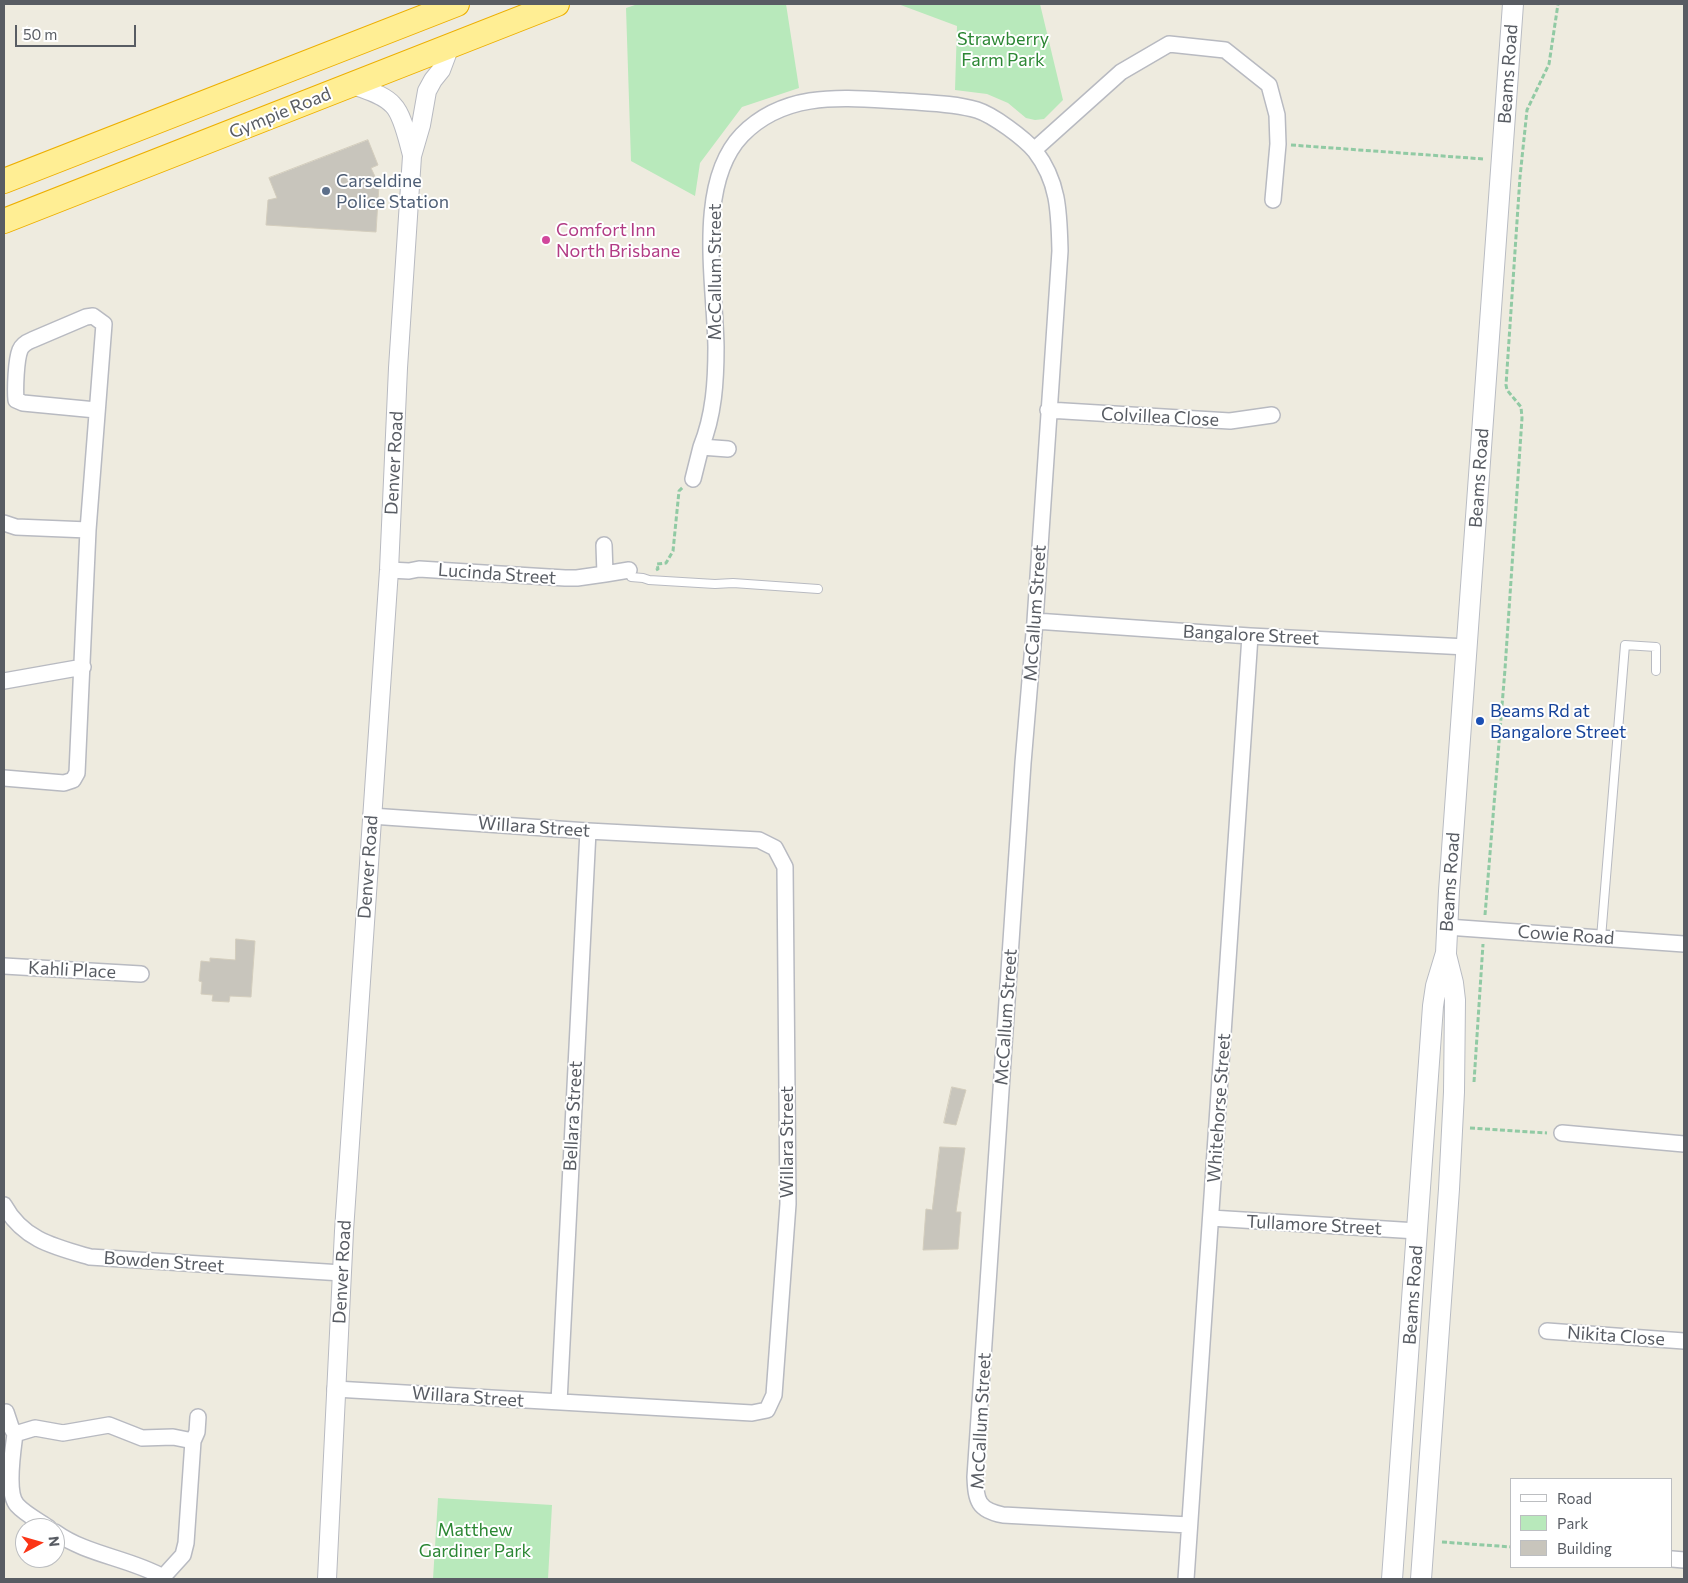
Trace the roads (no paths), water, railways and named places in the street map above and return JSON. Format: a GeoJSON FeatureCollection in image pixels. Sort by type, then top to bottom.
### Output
{"type":"FeatureCollection","features":[{"type":"Feature","properties":{"kind":"highway","name":"Gympie Road"},"geometry":{"type":"LineString","coordinates":[[4,181],[457,4]]}},
{"type":"Feature","properties":{"kind":"highway","name":"Gympie Road"},"geometry":{"type":"LineString","coordinates":[[4,221],[557,4]]}},
{"type":"Feature","properties":{"kind":"highway"},"geometry":{"type":"LineString","coordinates":[[189,109],[203,144]]}},
{"type":"Feature","properties":{"kind":"main road","name":"Beams Road"},"geometry":{"type":"LineString","coordinates":[[1392,1579],[1433,1006],[1436,986],[1446,953],[1513,4]]}},
{"type":"Feature","properties":{"kind":"main road","name":"Beams Road"},"geometry":{"type":"LineString","coordinates":[[1421,1579],[1454,1092],[1455,1000],[1446,953]]}},
{"type":"Feature","properties":{"kind":"street"},"geometry":{"type":"LineString","coordinates":[[1034,150],[1120,72],[1169,44],[1225,50],[1269,85],[1277,115],[1278,144],[1273,200]]}},
{"type":"Feature","properties":{"kind":"street","name":"Denver Road"},"geometry":{"type":"LineString","coordinates":[[327,1579],[342,1273],[371,816],[389,570],[398,368],[412,156],[421,125],[427,91],[441,70],[450,46]]}},
{"type":"Feature","properties":{"kind":"street","name":"Denver Road"},"geometry":{"type":"LineString","coordinates":[[351,84],[385,99],[394,106],[400,116],[412,156]]}},
{"type":"Feature","properties":{"kind":"street","name":"McCallum Street"},"geometry":{"type":"LineString","coordinates":[[693,479],[701,447],[709,427],[715,390],[713,199],[725,161],[741,136],[761,119],[782,108],[823,98],[851,98],[939,104],[977,110],[999,121],[1034,150],[1052,178],[1059,211],[1060,251],[1035,621],[1022,763],[976,1467],[976,1496],[982,1506],[991,1513],[1003,1515],[1189,1525]]}},
{"type":"Feature","properties":{"kind":"street"},"geometry":{"type":"LineString","coordinates":[[4,778],[64,783],[72,780],[77,773],[88,530],[104,324],[93,316],[86,317],[26,343],[20,350],[15,390],[16,400],[23,403],[96,410]]}},
{"type":"Feature","properties":{"kind":"street","name":"Colvillea Close"},"geometry":{"type":"LineString","coordinates":[[1048,410],[1230,421],[1272,415]]}},
{"type":"Feature","properties":{"kind":"street"},"geometry":{"type":"LineString","coordinates":[[701,447],[728,449]]}},
{"type":"Feature","properties":{"kind":"street"},"geometry":{"type":"LineString","coordinates":[[4,523],[16,527],[88,530]]}},
{"type":"Feature","properties":{"kind":"street"},"geometry":{"type":"LineString","coordinates":[[604,545],[606,574]]}},
{"type":"Feature","properties":{"kind":"street","name":"Lucinda Street"},"geometry":{"type":"LineString","coordinates":[[389,570],[409,571],[419,569],[565,578],[629,570]]}},
{"type":"Feature","properties":{"kind":"street","name":"Bangalore Street"},"geometry":{"type":"LineString","coordinates":[[1035,621],[1250,636],[1467,647]]}},
{"type":"Feature","properties":{"kind":"street","name":"Whitehorse Street"},"geometry":{"type":"LineString","coordinates":[[1186,1579],[1250,636]]}},
{"type":"Feature","properties":{"kind":"street"},"geometry":{"type":"LineString","coordinates":[[4,681],[83,667]]}},
{"type":"Feature","properties":{"kind":"street","name":"Willara Street"},"geometry":{"type":"LineString","coordinates":[[336,1388],[752,1413],[767,1410],[774,1395],[788,1204],[785,867],[775,848],[759,840],[588,831],[371,816]]}},
{"type":"Feature","properties":{"kind":"street","name":"Bellara Street"},"geometry":{"type":"LineString","coordinates":[[559,1402],[588,831]]}},
{"type":"Feature","properties":{"kind":"street","name":"Cowie Road"},"geometry":{"type":"LineString","coordinates":[[1447,927],[1684,944]]}},
{"type":"Feature","properties":{"kind":"street","name":"Kahli Place"},"geometry":{"type":"LineString","coordinates":[[4,966],[141,974]]}},
{"type":"Feature","properties":{"kind":"street"},"geometry":{"type":"LineString","coordinates":[[1562,1133],[1684,1144]]}},
{"type":"Feature","properties":{"kind":"street","name":"Bowden Street"},"geometry":{"type":"LineString","coordinates":[[4,1205],[10,1217],[31,1236],[51,1246],[90,1257],[342,1273]]}},
{"type":"Feature","properties":{"kind":"street","name":"Tullamore Street"},"geometry":{"type":"LineString","coordinates":[[1211,1218],[1417,1231]]}},
{"type":"Feature","properties":{"kind":"street","name":"Nikita Close"},"geometry":{"type":"LineString","coordinates":[[1547,1331],[1684,1341]]}},
{"type":"Feature","properties":{"kind":"street"},"geometry":{"type":"LineString","coordinates":[[6,1412],[15,1434],[12,1494],[16,1504],[36,1518]]}},
{"type":"Feature","properties":{"kind":"street"},"geometry":{"type":"LineString","coordinates":[[65,1538],[149,1569],[163,1578],[182,1555],[186,1543],[192,1442],[197,1432],[198,1417]]}},
{"type":"Feature","properties":{"kind":"street"},"geometry":{"type":"LineString","coordinates":[[15,1434],[35,1428],[63,1433],[109,1425],[142,1438],[173,1438],[192,1442]]}},
{"type":"Feature","properties":{"kind":"lane"},"geometry":{"type":"LineString","coordinates":[[629,570],[631,577],[649,580],[715,584],[733,583],[818,590]]}},
{"type":"Feature","properties":{"kind":"lane"},"geometry":{"type":"LineString","coordinates":[[1601,938],[1625,645],[1656,646],[1656,671]]}},
{"type":"Feature","properties":{"kind":"place","name":"Carseldine Police Station"},"geometry":{"type":"Point","coordinates":[326,191]}},
{"type":"Feature","properties":{"kind":"place","name":"Comfort Inn North Brisbane"},"geometry":{"type":"Point","coordinates":[546,240]}},
{"type":"Feature","properties":{"kind":"place","name":"Beams Rd at Bangalore Street"},"geometry":{"type":"Point","coordinates":[1480,721]}},
{"type":"Feature","properties":{"kind":"park label","name":"Strawberry Farm Park"},"geometry":{"type":"Point","coordinates":[1003,49]}},
{"type":"Feature","properties":{"kind":"park label","name":"Matthew Gardiner Park"},"geometry":{"type":"Point","coordinates":[475,1540]}}]}
